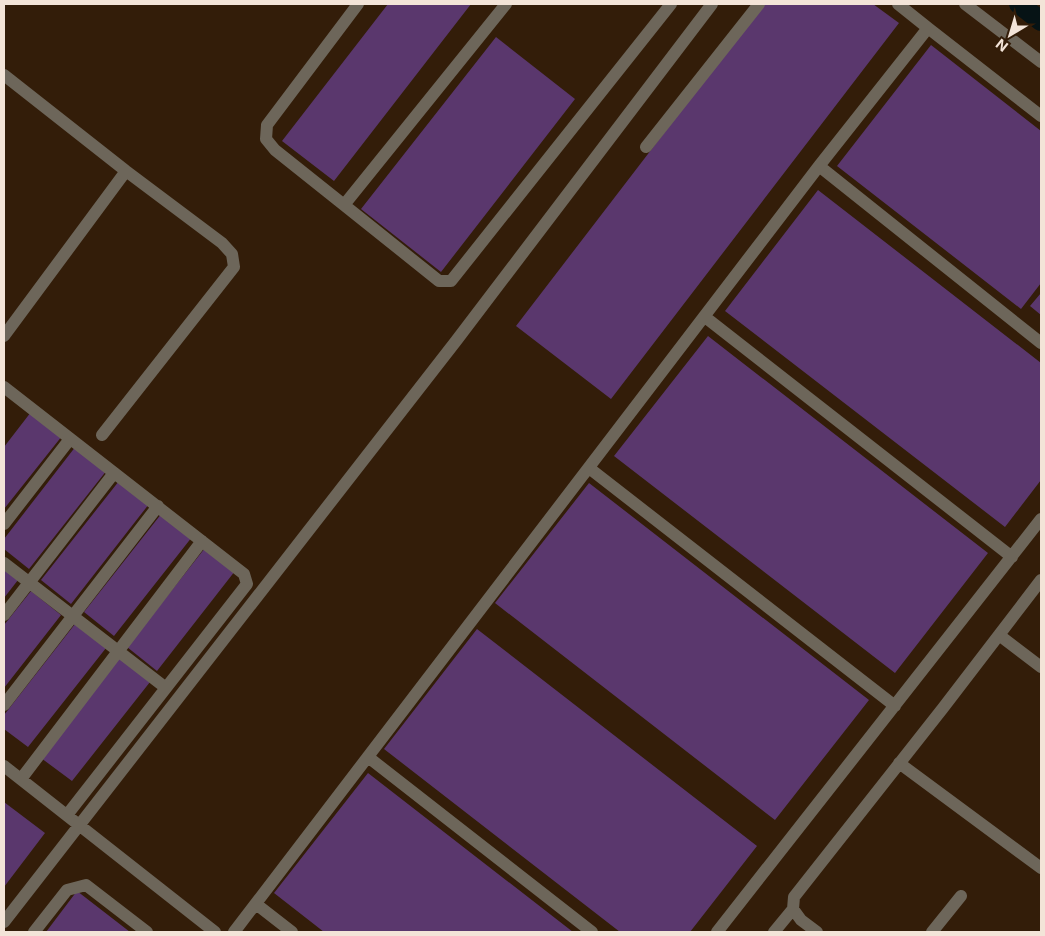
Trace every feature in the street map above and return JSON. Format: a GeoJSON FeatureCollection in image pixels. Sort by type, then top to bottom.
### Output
{"type":"FeatureCollection","features":[{"type":"Feature","properties":{"kind":"street"},"geometry":{"type":"LineString","coordinates":[[358,4],[267,125],[266,139],[275,150],[439,281],[451,281],[672,4]]}},
{"type":"Feature","properties":{"kind":"street"},"geometry":{"type":"LineString","coordinates":[[344,205],[506,4]]}},
{"type":"Feature","properties":{"kind":"street"},"geometry":{"type":"LineString","coordinates":[[4,922],[450,349],[712,4]]}},
{"type":"Feature","properties":{"kind":"street"},"geometry":{"type":"LineString","coordinates":[[646,147],[758,4]]}},
{"type":"Feature","properties":{"kind":"street"},"geometry":{"type":"LineString","coordinates":[[898,4],[1041,116]]}},
{"type":"Feature","properties":{"kind":"street"},"geometry":{"type":"LineString","coordinates":[[965,4],[1041,62]]}},
{"type":"Feature","properties":{"kind":"street"},"geometry":{"type":"LineString","coordinates":[[234,932],[704,317],[928,28]]}},
{"type":"Feature","properties":{"kind":"street"},"geometry":{"type":"LineString","coordinates":[[4,75],[126,171],[222,243],[232,254],[234,267],[102,435]]}},
{"type":"Feature","properties":{"kind":"street"},"geometry":{"type":"LineString","coordinates":[[820,166],[1041,343]]}},
{"type":"Feature","properties":{"kind":"street"},"geometry":{"type":"LineString","coordinates":[[4,336],[126,171]]}},
{"type":"Feature","properties":{"kind":"street"},"geometry":{"type":"LineString","coordinates":[[704,317],[1012,556]]}},
{"type":"Feature","properties":{"kind":"street"},"geometry":{"type":"LineString","coordinates":[[4,387],[244,574],[247,584],[67,815]]}},
{"type":"Feature","properties":{"kind":"street"},"geometry":{"type":"LineString","coordinates":[[4,524],[70,439]]}},
{"type":"Feature","properties":{"kind":"street"},"geometry":{"type":"LineString","coordinates":[[589,468],[895,706]]}},
{"type":"Feature","properties":{"kind":"street"},"geometry":{"type":"LineString","coordinates":[[4,615],[114,473]]}},
{"type":"Feature","properties":{"kind":"street"},"geometry":{"type":"LineString","coordinates":[[4,705],[158,506]]}},
{"type":"Feature","properties":{"kind":"street"},"geometry":{"type":"LineString","coordinates":[[717,932],[1041,519]]}},
{"type":"Feature","properties":{"kind":"street"},"geometry":{"type":"LineString","coordinates":[[21,779],[202,541]]}},
{"type":"Feature","properties":{"kind":"street"},"geometry":{"type":"LineString","coordinates":[[4,564],[166,688]]}},
{"type":"Feature","properties":{"kind":"street"},"geometry":{"type":"LineString","coordinates":[[774,932],[793,909],[794,897],[1041,580]]}},
{"type":"Feature","properties":{"kind":"street"},"geometry":{"type":"LineString","coordinates":[[999,635],[1041,667]]}},
{"type":"Feature","properties":{"kind":"street"},"geometry":{"type":"LineString","coordinates":[[368,757],[592,932]]}},
{"type":"Feature","properties":{"kind":"street"},"geometry":{"type":"LineString","coordinates":[[899,763],[1041,868]]}},
{"type":"Feature","properties":{"kind":"street"},"geometry":{"type":"LineString","coordinates":[[4,766],[215,932]]}},
{"type":"Feature","properties":{"kind":"street"},"geometry":{"type":"LineString","coordinates":[[34,932],[67,890],[86,885],[147,932]]}},
{"type":"Feature","properties":{"kind":"street"},"geometry":{"type":"LineString","coordinates":[[932,932],[961,896]]}},
{"type":"Feature","properties":{"kind":"street"},"geometry":{"type":"LineString","coordinates":[[256,904],[292,932]]}},
{"type":"Feature","properties":{"kind":"street"},"geometry":{"type":"LineString","coordinates":[[793,909],[801,920],[816,932]]}},
{"type":"Feature","properties":{"kind":"building"},"geometry":{"type":"Polygon","coordinates":[[[388,4],[471,4],[334,181],[282,141],[388,4]]]}},
{"type":"Feature","properties":{"kind":"building"},"geometry":{"type":"Polygon","coordinates":[[[763,4],[873,4],[899,23],[611,399],[516,326],[763,4]]]}},
{"type":"Feature","properties":{"kind":"building"},"geometry":{"type":"Polygon","coordinates":[[[496,37],[575,99],[441,272],[361,209],[496,37]]]}},
{"type":"Feature","properties":{"kind":"building"},"geometry":{"type":"Polygon","coordinates":[[[931,45],[1041,131],[1041,283],[1021,309],[837,166],[931,45]]]}},
{"type":"Feature","properties":{"kind":"building"},"geometry":{"type":"Polygon","coordinates":[[[818,190],[1041,363],[1041,480],[1005,527],[725,311],[818,190]]]}},
{"type":"Feature","properties":{"kind":"building"},"geometry":{"type":"Polygon","coordinates":[[[1041,293],[1041,315],[1030,306],[1041,293]]]}},
{"type":"Feature","properties":{"kind":"building"},"geometry":{"type":"Polygon","coordinates":[[[708,336],[988,553],[895,673],[614,456],[708,336]]]}},
{"type":"Feature","properties":{"kind":"building"},"geometry":{"type":"Polygon","coordinates":[[[31,412],[62,436],[4,509],[4,447],[31,412]]]}},
{"type":"Feature","properties":{"kind":"building"},"geometry":{"type":"Polygon","coordinates":[[[76,446],[107,470],[29,569],[4,549],[4,539],[76,446]]]}},
{"type":"Feature","properties":{"kind":"building"},"geometry":{"type":"Polygon","coordinates":[[[119,481],[149,504],[71,604],[41,580],[119,481]]]}},
{"type":"Feature","properties":{"kind":"building"},"geometry":{"type":"Polygon","coordinates":[[[589,483],[869,700],[775,820],[495,603],[589,483]]]}},
{"type":"Feature","properties":{"kind":"building"},"geometry":{"type":"Polygon","coordinates":[[[162,513],[192,537],[114,636],[84,612],[162,513]]]}},
{"type":"Feature","properties":{"kind":"building"},"geometry":{"type":"Polygon","coordinates":[[[205,548],[235,571],[157,671],[127,647],[205,548]]]}},
{"type":"Feature","properties":{"kind":"building"},"geometry":{"type":"Polygon","coordinates":[[[4,569],[18,580],[4,598],[4,569]]]}},
{"type":"Feature","properties":{"kind":"building"},"geometry":{"type":"Polygon","coordinates":[[[31,591],[61,615],[4,688],[4,625],[31,591]]]}},
{"type":"Feature","properties":{"kind":"building"},"geometry":{"type":"Polygon","coordinates":[[[75,624],[106,648],[28,747],[4,729],[4,715],[75,624]]]}},
{"type":"Feature","properties":{"kind":"building"},"geometry":{"type":"Polygon","coordinates":[[[477,629],[757,846],[690,932],[620,932],[384,749],[477,629]]]}},
{"type":"Feature","properties":{"kind":"building"},"geometry":{"type":"Polygon","coordinates":[[[119,658],[150,682],[72,781],[41,758],[119,658]]]}},
{"type":"Feature","properties":{"kind":"building"},"geometry":{"type":"Polygon","coordinates":[[[368,773],[573,932],[324,932],[274,893],[368,773]]]}},
{"type":"Feature","properties":{"kind":"building"},"geometry":{"type":"Polygon","coordinates":[[[4,802],[45,833],[4,887],[4,802]]]}},
{"type":"Feature","properties":{"kind":"building"},"geometry":{"type":"Polygon","coordinates":[[[77,891],[130,932],[46,932],[77,891]]]}},
{"type":"Feature","properties":{"kind":"waterway"},"geometry":{"type":"LineString","coordinates":[[1019,4],[1041,21]]}}]}
